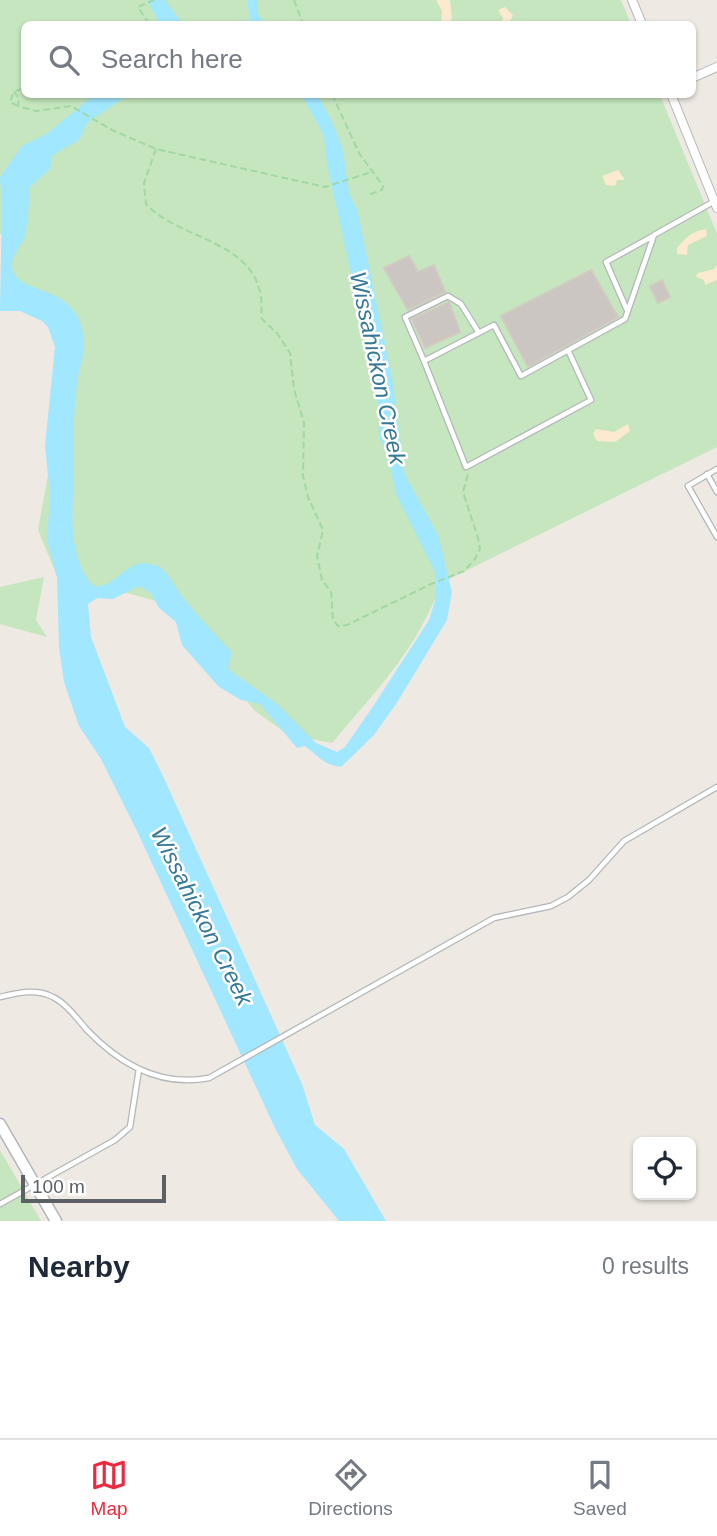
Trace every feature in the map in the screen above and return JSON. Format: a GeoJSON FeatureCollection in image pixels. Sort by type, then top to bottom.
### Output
{"type":"FeatureCollection","features":[{"type":"Feature","properties":{"kind":"main road"},"geometry":{"type":"LineString","coordinates":[[0,1124],[56,1221]]}},
{"type":"Feature","properties":{"kind":"street"},"geometry":{"type":"LineString","coordinates":[[632,0],[641,21]]}},
{"type":"Feature","properties":{"kind":"street"},"geometry":{"type":"LineString","coordinates":[[696,76],[717,67]]}},
{"type":"Feature","properties":{"kind":"street"},"geometry":{"type":"LineString","coordinates":[[673,98],[716,205]]}},
{"type":"Feature","properties":{"kind":"lane"},"geometry":{"type":"LineString","coordinates":[[628,310],[606,262],[716,205]]}},
{"type":"Feature","properties":{"kind":"lane"},"geometry":{"type":"LineString","coordinates":[[424,360],[494,325],[520,376],[625,319],[654,236]]}},
{"type":"Feature","properties":{"kind":"lane"},"geometry":{"type":"LineString","coordinates":[[479,333],[461,304],[448,296],[405,317],[466,467],[591,400],[568,350]]}},
{"type":"Feature","properties":{"kind":"lane"},"geometry":{"type":"LineString","coordinates":[[717,469],[688,486],[717,537]]}},
{"type":"Feature","properties":{"kind":"lane"},"geometry":{"type":"LineString","coordinates":[[707,474],[717,492]]}},
{"type":"Feature","properties":{"kind":"lane"},"geometry":{"type":"LineString","coordinates":[[0,997],[32,992],[51,996],[108,1050],[139,1069],[158,1077],[181,1081],[209,1078],[233,1067],[494,918],[551,906],[568,897],[589,880],[624,841],[717,787]]}},
{"type":"Feature","properties":{"kind":"lane"},"geometry":{"type":"LineString","coordinates":[[0,1204],[115,1140],[130,1127],[139,1069]]}},
{"type":"Feature","properties":{"kind":"path"},"geometry":{"type":"LineString","coordinates":[[147,21],[138,10],[142,5],[154,0]]}},
{"type":"Feature","properties":{"kind":"path"},"geometry":{"type":"LineString","coordinates":[[294,0],[302,21]]}},
{"type":"Feature","properties":{"kind":"path"},"geometry":{"type":"LineString","coordinates":[[21,89],[15,91],[9,99],[12,106],[36,111],[71,106],[97,122],[156,149],[325,187],[371,172]]}},
{"type":"Feature","properties":{"kind":"path"},"geometry":{"type":"LineString","coordinates":[[15,91],[18,106]]}},
{"type":"Feature","properties":{"kind":"path"},"geometry":{"type":"LineString","coordinates":[[334,98],[371,172],[383,186],[382,190],[368,195]]}},
{"type":"Feature","properties":{"kind":"path"},"geometry":{"type":"LineString","coordinates":[[156,149],[144,183],[146,204],[158,214],[223,247],[245,265],[261,296],[262,319],[277,333],[290,354],[292,378],[304,423],[303,476],[308,497],[323,530],[317,556],[322,580],[331,592],[332,620],[342,627],[464,571],[480,549],[464,501],[463,492],[469,475],[466,467]]}},
{"type":"Feature","properties":{"kind":"green space"},"geometry":{"type":"Polygon","coordinates":[[[0,0],[621,0],[630,21],[21,21],[21,98],[661,98],[717,234],[717,447],[441,583],[421,628],[408,648],[380,687],[332,743],[289,735],[255,711],[164,603],[116,590],[71,610],[38,530],[74,333],[54,310],[25,313],[0,299],[2,283],[29,199],[0,235],[0,0]]]}},
{"type":"Feature","properties":{"kind":"green space"},"geometry":{"type":"Polygon","coordinates":[[[44,577],[36,620],[47,637],[0,624],[0,587],[44,577]]]}},
{"type":"Feature","properties":{"kind":"green space"},"geometry":{"type":"Polygon","coordinates":[[[0,1150],[41,1221],[0,1221],[0,1150]]]}},
{"type":"Feature","properties":{"kind":"sand"},"geometry":{"type":"Polygon","coordinates":[[[436,0],[450,0],[450,21],[441,21],[442,11],[436,0]]]}},
{"type":"Feature","properties":{"kind":"sand"},"geometry":{"type":"Polygon","coordinates":[[[505,7],[513,15],[510,21],[502,21],[498,10],[505,7]]]}},
{"type":"Feature","properties":{"kind":"sand"},"geometry":{"type":"Polygon","coordinates":[[[618,170],[625,180],[617,180],[615,186],[606,185],[602,176],[618,170]]]}},
{"type":"Feature","properties":{"kind":"sand"},"geometry":{"type":"Polygon","coordinates":[[[706,229],[707,236],[688,245],[687,255],[677,254],[677,248],[686,238],[696,231],[706,229]]]}},
{"type":"Feature","properties":{"kind":"sand"},"geometry":{"type":"Polygon","coordinates":[[[717,265],[717,280],[705,285],[704,280],[696,277],[698,273],[714,269],[717,265]]]}},
{"type":"Feature","properties":{"kind":"sand"},"geometry":{"type":"Polygon","coordinates":[[[628,424],[630,431],[615,442],[597,441],[593,434],[596,429],[614,432],[628,424]]]}},
{"type":"Feature","properties":{"kind":"water"},"geometry":{"type":"Polygon","coordinates":[[[147,0],[165,0],[181,21],[158,21],[147,0]]]}},
{"type":"Feature","properties":{"kind":"water"},"geometry":{"type":"Polygon","coordinates":[[[247,0],[258,0],[258,13],[262,21],[250,21],[247,0]]]}},
{"type":"Feature","properties":{"kind":"water","name":"Wissahickon Creek"},"geometry":{"type":"Polygon","coordinates":[[[90,98],[124,98],[87,123],[79,140],[53,155],[50,169],[30,187],[25,235],[12,264],[15,275],[22,282],[60,298],[80,322],[84,347],[75,405],[73,511],[74,538],[80,565],[93,585],[100,586],[108,584],[140,563],[160,567],[194,611],[232,652],[228,669],[277,704],[316,743],[337,752],[345,747],[429,620],[435,601],[436,574],[397,496],[386,451],[379,436],[379,411],[370,359],[327,164],[324,136],[304,98],[319,98],[341,145],[392,376],[405,475],[438,535],[452,592],[447,620],[374,735],[341,767],[326,762],[305,746],[297,748],[260,704],[241,700],[219,687],[182,645],[176,622],[159,608],[151,593],[139,586],[113,599],[97,598],[88,604],[91,637],[125,727],[149,748],[163,776],[302,1084],[315,1125],[344,1149],[386,1221],[339,1221],[297,1169],[275,1128],[137,831],[101,759],[79,726],[64,682],[59,647],[57,577],[47,541],[50,494],[45,446],[55,347],[48,327],[42,321],[20,311],[0,311],[0,177],[22,146],[48,133],[90,98]]]}},
{"type":"Feature","properties":{"kind":"building"},"geometry":{"type":"Polygon","coordinates":[[[409,256],[418,272],[434,265],[445,292],[408,310],[384,268],[409,256]]]}},
{"type":"Feature","properties":{"kind":"building"},"geometry":{"type":"Polygon","coordinates":[[[591,270],[618,317],[528,367],[501,316],[591,270]]]}},
{"type":"Feature","properties":{"kind":"building"},"geometry":{"type":"Polygon","coordinates":[[[662,280],[670,297],[658,303],[650,286],[662,280]]]}},
{"type":"Feature","properties":{"kind":"building"},"geometry":{"type":"Polygon","coordinates":[[[449,302],[460,332],[425,348],[412,319],[449,302]]]}}]}
